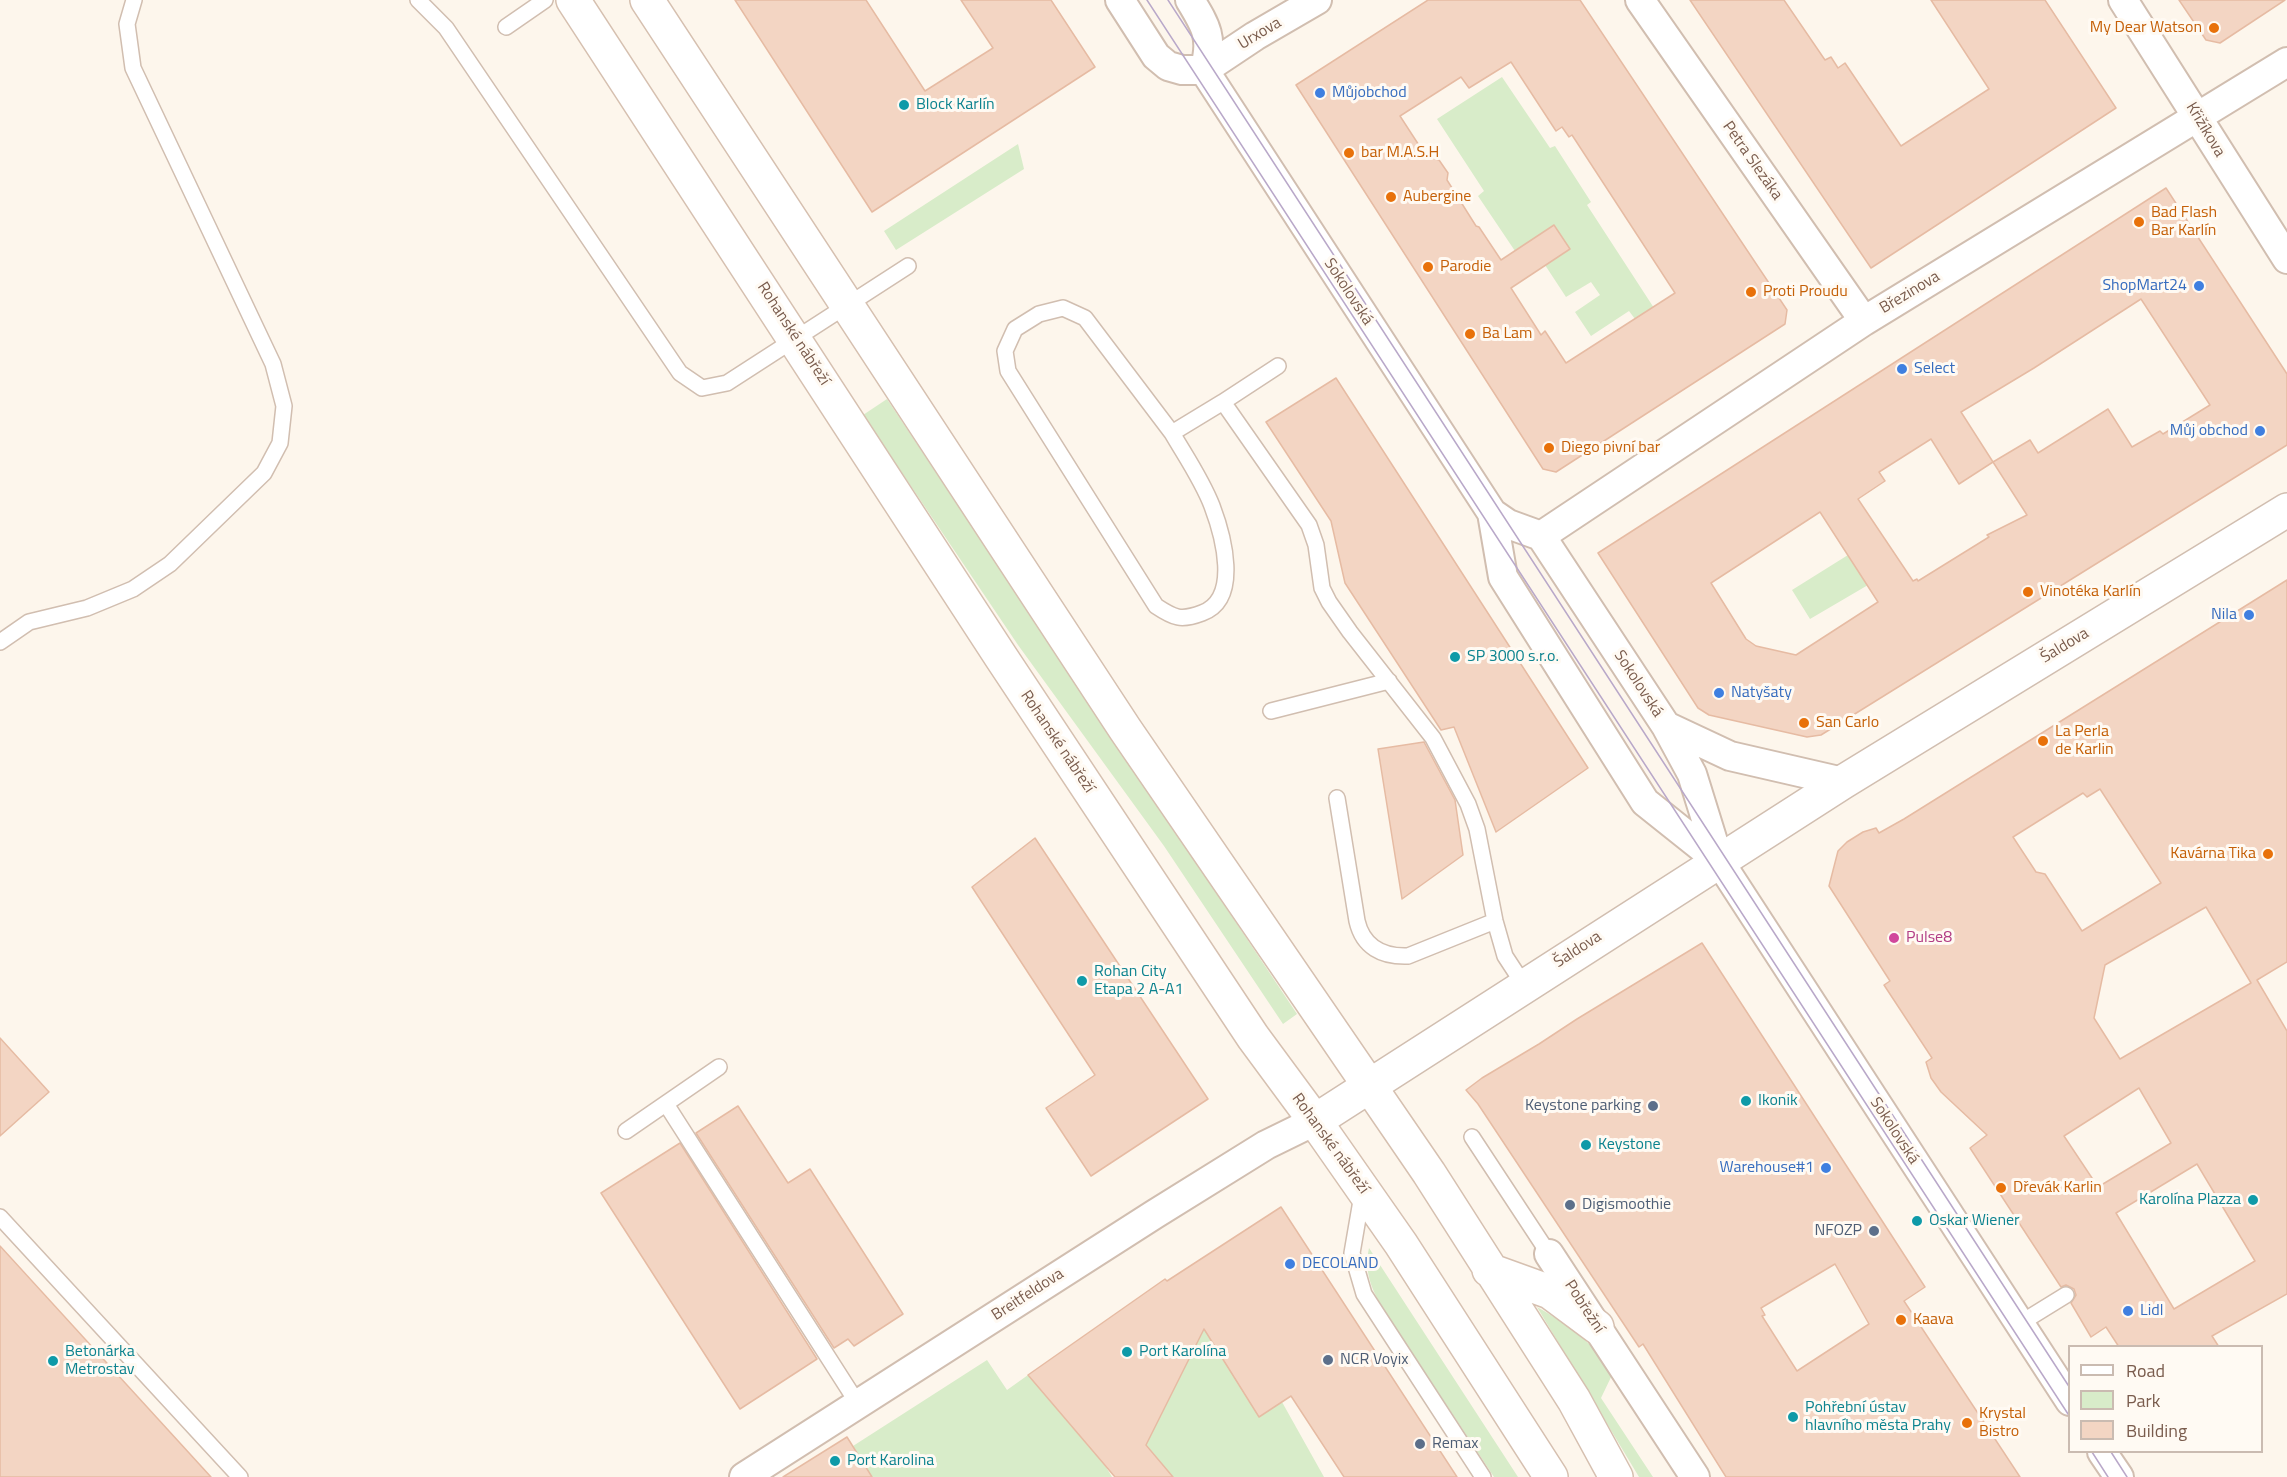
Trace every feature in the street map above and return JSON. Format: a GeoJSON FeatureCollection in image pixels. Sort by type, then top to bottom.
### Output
{"type":"FeatureCollection","features":[{"type":"Feature","properties":{"kind":"main road","name":"Rohanské nábřeží"},"geometry":{"type":"LineString","coordinates":[[573,0],[796,339],[995,648],[1252,1037],[1363,1189],[1551,1477]]}},
{"type":"Feature","properties":{"kind":"main road"},"geometry":{"type":"LineString","coordinates":[[647,0],[1125,729],[1421,1162],[1574,1400],[1616,1477]]}},
{"type":"Feature","properties":{"kind":"main road","name":"Šaldova"},"geometry":{"type":"LineString","coordinates":[[1315,1121],[1843,782],[2287,510]]}},
{"type":"Feature","properties":{"kind":"main road"},"geometry":{"type":"LineString","coordinates":[[1490,1270],[1550,1292],[1597,1327]]}},
{"type":"Feature","properties":{"kind":"street"},"geometry":{"type":"LineString","coordinates":[[1120,0],[1162,62],[1167,66],[1182,70],[1204,70],[1209,35],[1190,0]]}},
{"type":"Feature","properties":{"kind":"street","name":"Urxova"},"geometry":{"type":"LineString","coordinates":[[1204,70],[1255,36],[1317,0]]}},
{"type":"Feature","properties":{"kind":"street","name":"Petra Slezáka"},"geometry":{"type":"LineString","coordinates":[[1641,0],[1864,321]]}},
{"type":"Feature","properties":{"kind":"street","name":"Křižíkova"},"geometry":{"type":"LineString","coordinates":[[2123,0],[2287,259]]}},
{"type":"Feature","properties":{"kind":"street","name":"Březinova"},"geometry":{"type":"LineString","coordinates":[[1540,536],[1864,321],[2287,62]]}},
{"type":"Feature","properties":{"kind":"street","name":"Sokolovská"},"geometry":{"type":"LineString","coordinates":[[1204,70],[1492,513],[1508,524],[1540,536],[1666,726],[1692,774],[1719,861],[2068,1398]]}},
{"type":"Feature","properties":{"kind":"street","name":"Sokolovská"},"geometry":{"type":"LineString","coordinates":[[1492,513],[1503,577],[1645,802],[1719,861]]}},
{"type":"Feature","properties":{"kind":"street"},"geometry":{"type":"LineString","coordinates":[[1666,726],[1730,756],[1843,782]]}},
{"type":"Feature","properties":{"kind":"street","name":"Breitfeldova"},"geometry":{"type":"LineString","coordinates":[[744,1477],[1155,1214],[1266,1145],[1315,1121]]}},
{"type":"Feature","properties":{"kind":"street","name":"Pobřežní"},"geometry":{"type":"LineString","coordinates":[[1549,1254],[1695,1477]]}},
{"type":"Feature","properties":{"kind":"street"},"geometry":{"type":"LineString","coordinates":[[2103,1453],[2119,1477]]}},
{"type":"Feature","properties":{"kind":"lane"},"geometry":{"type":"LineString","coordinates":[[0,642],[29,622],[87,608],[133,589],[170,564],[264,473],[280,443],[284,406],[273,364],[133,68],[127,24],[134,0]]}},
{"type":"Feature","properties":{"kind":"lane"},"geometry":{"type":"LineString","coordinates":[[418,0],[446,28],[680,373],[702,388],[727,383],[908,266]]}},
{"type":"Feature","properties":{"kind":"lane"},"geometry":{"type":"LineString","coordinates":[[506,27],[546,0]]}},
{"type":"Feature","properties":{"kind":"lane"},"geometry":{"type":"LineString","coordinates":[[1063,308],[1085,318],[1172,433],[1197,474],[1212,506],[1227,574],[1222,597],[1212,610],[1192,617],[1173,618],[1156,606],[1008,371],[1005,351],[1015,329],[1039,314],[1063,308]]}},
{"type":"Feature","properties":{"kind":"lane"},"geometry":{"type":"LineString","coordinates":[[1172,433],[1278,366]]}},
{"type":"Feature","properties":{"kind":"lane"},"geometry":{"type":"LineString","coordinates":[[1223,402],[1309,525],[1316,545],[1322,588],[1329,602],[1433,738],[1468,804],[1477,829],[1495,921],[1505,956],[1524,985]]}},
{"type":"Feature","properties":{"kind":"lane"},"geometry":{"type":"LineString","coordinates":[[1271,711],[1389,681]]}},
{"type":"Feature","properties":{"kind":"lane"},"geometry":{"type":"LineString","coordinates":[[1337,798],[1357,921],[1364,940],[1371,947],[1398,957],[1408,956],[1495,921]]}},
{"type":"Feature","properties":{"kind":"lane"},"geometry":{"type":"LineString","coordinates":[[626,1131],[719,1066]]}},
{"type":"Feature","properties":{"kind":"lane"},"geometry":{"type":"LineString","coordinates":[[666,1104],[858,1404]]}},
{"type":"Feature","properties":{"kind":"lane","name":"Pobřežní"},"geometry":{"type":"LineString","coordinates":[[1472,1137],[1549,1254]]}},
{"type":"Feature","properties":{"kind":"lane"},"geometry":{"type":"LineString","coordinates":[[1363,1189],[1352,1253],[1364,1294],[1483,1477]]}},
{"type":"Feature","properties":{"kind":"lane"},"geometry":{"type":"LineString","coordinates":[[0,1217],[240,1477]]}},
{"type":"Feature","properties":{"kind":"lane"},"geometry":{"type":"LineString","coordinates":[[2019,1324],[2066,1295]]}},
{"type":"Feature","properties":{"kind":"green space"},"geometry":{"type":"Polygon","coordinates":[[[1502,77],[1550,148],[1555,146],[1591,202],[1587,205],[1654,308],[1635,319],[1629,311],[1591,336],[1575,312],[1600,295],[1591,282],[1566,297],[1545,265],[1569,249],[1555,226],[1515,251],[1478,196],[1484,191],[1437,119],[1502,77]]]}},
{"type":"Feature","properties":{"kind":"green space"},"geometry":{"type":"Polygon","coordinates":[[[1018,144],[1024,169],[896,250],[884,231],[1018,144]]]}},
{"type":"Feature","properties":{"kind":"green space"},"geometry":{"type":"Polygon","coordinates":[[[887,399],[1297,1014],[1283,1024],[1164,846],[1018,645],[863,415],[887,399]]]}},
{"type":"Feature","properties":{"kind":"green space"},"geometry":{"type":"Polygon","coordinates":[[[1848,555],[1868,585],[1810,619],[1792,590],[1848,555]]]}},
{"type":"Feature","properties":{"kind":"green space"},"geometry":{"type":"Polygon","coordinates":[[[1369,1248],[1518,1477],[1494,1477],[1382,1307],[1370,1279],[1367,1264],[1369,1248]]]}},
{"type":"Feature","properties":{"kind":"green space"},"geometry":{"type":"Polygon","coordinates":[[[1537,1307],[1580,1335],[1613,1373],[1601,1398],[1653,1477],[1639,1477],[1537,1307]]]}},
{"type":"Feature","properties":{"kind":"green space"},"geometry":{"type":"Polygon","coordinates":[[[1204,1329],[1259,1417],[1282,1402],[1324,1477],[1173,1477],[1146,1444],[1204,1329]]]}},
{"type":"Feature","properties":{"kind":"green space"},"geometry":{"type":"Polygon","coordinates":[[[987,1360],[1007,1390],[1028,1375],[1112,1477],[872,1477],[853,1446],[987,1360]]]}},
{"type":"Feature","properties":{"kind":"building","name":"Block Karlín"},"geometry":{"type":"Polygon","coordinates":[[[735,0],[866,0],[925,91],[993,48],[961,0],[1051,0],[1095,67],[872,212],[735,0]]]}},
{"type":"Feature","properties":{"kind":"building"},"geometry":{"type":"Polygon","coordinates":[[[1428,0],[1580,0],[1787,310],[1785,324],[1556,472],[1543,469],[1296,85],[1428,0]],[[1511,62],[1469,88],[1461,77],[1400,116],[1426,156],[1439,160],[1448,173],[1447,180],[1501,260],[1554,225],[1570,249],[1511,288],[1541,335],[1545,331],[1566,363],[1675,293],[1572,135],[1569,137],[1562,127],[1556,131],[1511,62]]]}},
{"type":"Feature","properties":{"kind":"building"},"geometry":{"type":"Polygon","coordinates":[[[1690,0],[1784,0],[1825,60],[1831,57],[1838,68],[1845,63],[1901,146],[1989,89],[1931,0],[2045,0],[2116,108],[1871,268],[1690,0]]]}},
{"type":"Feature","properties":{"kind":"building"},"geometry":{"type":"Polygon","coordinates":[[[2179,0],[2285,0],[2220,43],[2206,40],[2179,0]]]}},
{"type":"Feature","properties":{"kind":"building"},"geometry":{"type":"Polygon","coordinates":[[[2166,188],[2287,374],[2287,445],[1821,735],[1807,737],[1709,715],[1698,708],[1598,553],[2166,188]],[[2141,299],[1961,412],[1993,462],[2030,440],[2038,453],[2108,409],[2132,447],[2160,431],[2163,434],[2210,405],[2141,299]],[[1931,439],[1879,472],[1885,481],[1858,499],[1913,581],[1917,579],[1918,581],[1989,537],[1987,535],[2027,515],[1993,462],[1959,484],[1931,439]],[[1820,512],[1711,583],[1746,639],[1756,646],[1796,655],[1878,602],[1820,512]]]}},
{"type":"Feature","properties":{"kind":"building","name":"SP 3000 s.r.o."},"geometry":{"type":"Polygon","coordinates":[[[1336,378],[1588,768],[1496,832],[1454,727],[1441,730],[1345,583],[1331,521],[1266,422],[1336,378]]]}},
{"type":"Feature","properties":{"kind":"building"},"geometry":{"type":"Polygon","coordinates":[[[2287,580],[2287,962],[2257,980],[2287,1031],[2287,1294],[2212,1336],[2218,1345],[2118,1345],[2106,1327],[2091,1337],[2071,1303],[2076,1295],[2074,1289],[2066,1285],[2061,1287],[1970,1148],[1987,1135],[1941,1092],[1931,1078],[1926,1062],[1932,1058],[1884,985],[1890,981],[1829,886],[1838,851],[1863,832],[1876,828],[1879,833],[2287,580]],[[2100,789],[2087,797],[2083,793],[2013,837],[2036,872],[2045,874],[2082,931],[2161,883],[2100,789]],[[2206,907],[2105,965],[2094,1018],[2120,1059],[2251,983],[2206,907]],[[2139,1088],[2064,1136],[2098,1187],[2171,1143],[2139,1088]],[[2197,1164],[2116,1213],[2174,1309],[2255,1261],[2197,1164]]]}},
{"type":"Feature","properties":{"kind":"building"},"geometry":{"type":"Polygon","coordinates":[[[1424,742],[1455,800],[1463,855],[1402,899],[1378,749],[1424,742]]]}},
{"type":"Feature","properties":{"kind":"building","name":"Rohan City Etapa 2 A-A1"},"geometry":{"type":"Polygon","coordinates":[[[1035,838],[1208,1099],[1091,1176],[1046,1108],[1095,1075],[972,887],[1035,838]]]}},
{"type":"Feature","properties":{"kind":"building"},"geometry":{"type":"Polygon","coordinates":[[[1702,943],[1925,1287],[1904,1301],[2020,1477],[1726,1477],[1643,1344],[1639,1347],[1478,1104],[1466,1090],[1702,943]],[[1835,1264],[1761,1308],[1765,1315],[1762,1316],[1797,1371],[1869,1324],[1835,1264]]]}},
{"type":"Feature","properties":{"kind":"building"},"geometry":{"type":"Polygon","coordinates":[[[0,1038],[49,1092],[0,1136],[0,1038]]]}},
{"type":"Feature","properties":{"kind":"building"},"geometry":{"type":"Polygon","coordinates":[[[738,1106],[788,1183],[810,1169],[903,1314],[854,1346],[848,1339],[834,1348],[696,1133],[738,1106]]]}},
{"type":"Feature","properties":{"kind":"building"},"geometry":{"type":"Polygon","coordinates":[[[680,1143],[817,1359],[740,1409],[601,1193],[680,1143]]]}},
{"type":"Feature","properties":{"kind":"building"},"geometry":{"type":"Polygon","coordinates":[[[1281,1207],[1457,1477],[1344,1477],[1291,1396],[1259,1417],[1204,1329],[1146,1445],[1173,1477],[1115,1477],[1028,1375],[1165,1279],[1167,1281],[1281,1207]]]}},
{"type":"Feature","properties":{"kind":"building","name":"Betonárka Metrostav"},"geometry":{"type":"Polygon","coordinates":[[[0,1246],[211,1477],[0,1477],[0,1246]]]}},
{"type":"Feature","properties":{"kind":"building","name":"Port Karolina"},"geometry":{"type":"Polygon","coordinates":[[[847,1437],[872,1477],[783,1477],[847,1437]]]}},
{"type":"Feature","properties":{"kind":"tram line"},"geometry":{"type":"LineString","coordinates":[[1147,0],[2068,1414]]}},
{"type":"Feature","properties":{"kind":"tram line"},"geometry":{"type":"LineString","coordinates":[[1168,0],[2068,1385]]}},
{"type":"Feature","properties":{"kind":"tram line"},"geometry":{"type":"LineString","coordinates":[[2093,1453],[2108,1477]]}},
{"type":"Feature","properties":{"kind":"tram line"},"geometry":{"type":"LineString","coordinates":[[2112,1453],[2127,1477]]}},
{"type":"Feature","properties":{"kind":"place","name":"My Dear Watson"},"geometry":{"type":"Point","coordinates":[2214,28]}},
{"type":"Feature","properties":{"kind":"place","name":"Můjobchod"},"geometry":{"type":"Point","coordinates":[1320,93]}},
{"type":"Feature","properties":{"kind":"place","name":"Block Karlín"},"geometry":{"type":"Point","coordinates":[904,105]}},
{"type":"Feature","properties":{"kind":"place","name":"bar M.A.S.H"},"geometry":{"type":"Point","coordinates":[1349,153]}},
{"type":"Feature","properties":{"kind":"place","name":"Aubergine"},"geometry":{"type":"Point","coordinates":[1391,197]}},
{"type":"Feature","properties":{"kind":"place","name":"Bad Flash Bar Karlín"},"geometry":{"type":"Point","coordinates":[2139,222]}},
{"type":"Feature","properties":{"kind":"place","name":"Parodie"},"geometry":{"type":"Point","coordinates":[1428,267]}},
{"type":"Feature","properties":{"kind":"place","name":"ShopMart24"},"geometry":{"type":"Point","coordinates":[2199,286]}},
{"type":"Feature","properties":{"kind":"place","name":"Proti Proudu"},"geometry":{"type":"Point","coordinates":[1751,292]}},
{"type":"Feature","properties":{"kind":"place","name":"Ba Lam"},"geometry":{"type":"Point","coordinates":[1470,334]}},
{"type":"Feature","properties":{"kind":"place","name":"Select"},"geometry":{"type":"Point","coordinates":[1902,369]}},
{"type":"Feature","properties":{"kind":"place","name":"Můj obchod"},"geometry":{"type":"Point","coordinates":[2260,431]}},
{"type":"Feature","properties":{"kind":"place","name":"Diego pivní bar"},"geometry":{"type":"Point","coordinates":[1549,448]}},
{"type":"Feature","properties":{"kind":"place","name":"Vinotéka Karlín"},"geometry":{"type":"Point","coordinates":[2028,592]}},
{"type":"Feature","properties":{"kind":"place","name":"Nila"},"geometry":{"type":"Point","coordinates":[2249,615]}},
{"type":"Feature","properties":{"kind":"place","name":"SP 3000 s.r.o."},"geometry":{"type":"Point","coordinates":[1455,657]}},
{"type":"Feature","properties":{"kind":"place","name":"Natyšaty"},"geometry":{"type":"Point","coordinates":[1719,693]}},
{"type":"Feature","properties":{"kind":"place","name":"San Carlo"},"geometry":{"type":"Point","coordinates":[1804,723]}},
{"type":"Feature","properties":{"kind":"place","name":"La Perla de Karlin"},"geometry":{"type":"Point","coordinates":[2043,741]}},
{"type":"Feature","properties":{"kind":"place","name":"Kavárna Tika"},"geometry":{"type":"Point","coordinates":[2268,854]}},
{"type":"Feature","properties":{"kind":"place","name":"Pulse8"},"geometry":{"type":"Point","coordinates":[1894,938]}},
{"type":"Feature","properties":{"kind":"place","name":"Rohan City Etapa 2 A-A1"},"geometry":{"type":"Point","coordinates":[1082,981]}},
{"type":"Feature","properties":{"kind":"place","name":"Ikonik"},"geometry":{"type":"Point","coordinates":[1746,1101]}},
{"type":"Feature","properties":{"kind":"place","name":"Keystone parking"},"geometry":{"type":"Point","coordinates":[1653,1106]}},
{"type":"Feature","properties":{"kind":"place","name":"Keystone"},"geometry":{"type":"Point","coordinates":[1586,1145]}},
{"type":"Feature","properties":{"kind":"place","name":"Warehouse#1"},"geometry":{"type":"Point","coordinates":[1826,1168]}},
{"type":"Feature","properties":{"kind":"place","name":"Dřevák Karlin"},"geometry":{"type":"Point","coordinates":[2001,1188]}},
{"type":"Feature","properties":{"kind":"place","name":"Karolína Plazza"},"geometry":{"type":"Point","coordinates":[2253,1200]}},
{"type":"Feature","properties":{"kind":"place","name":"Digismoothie"},"geometry":{"type":"Point","coordinates":[1570,1205]}},
{"type":"Feature","properties":{"kind":"place","name":"Oskar Wiener"},"geometry":{"type":"Point","coordinates":[1917,1221]}},
{"type":"Feature","properties":{"kind":"place","name":"NFOZP"},"geometry":{"type":"Point","coordinates":[1874,1231]}},
{"type":"Feature","properties":{"kind":"place","name":"DECOLAND"},"geometry":{"type":"Point","coordinates":[1290,1264]}},
{"type":"Feature","properties":{"kind":"place","name":"Lidl"},"geometry":{"type":"Point","coordinates":[2128,1311]}},
{"type":"Feature","properties":{"kind":"place","name":"Kaava"},"geometry":{"type":"Point","coordinates":[1901,1320]}},
{"type":"Feature","properties":{"kind":"place","name":"Port Karolína"},"geometry":{"type":"Point","coordinates":[1127,1352]}},
{"type":"Feature","properties":{"kind":"place","name":"NCR Voyix"},"geometry":{"type":"Point","coordinates":[1328,1360]}},
{"type":"Feature","properties":{"kind":"place","name":"Betonárka Metrostav"},"geometry":{"type":"Point","coordinates":[53,1361]}},
{"type":"Feature","properties":{"kind":"place","name":"Pohřební ústav hlavního města Prahy"},"geometry":{"type":"Point","coordinates":[1793,1417]}},
{"type":"Feature","properties":{"kind":"place","name":"Krystal Bistro"},"geometry":{"type":"Point","coordinates":[1967,1423]}},
{"type":"Feature","properties":{"kind":"place","name":"Remax"},"geometry":{"type":"Point","coordinates":[1420,1444]}},
{"type":"Feature","properties":{"kind":"place","name":"Port Karolina"},"geometry":{"type":"Point","coordinates":[835,1461]}}]}
